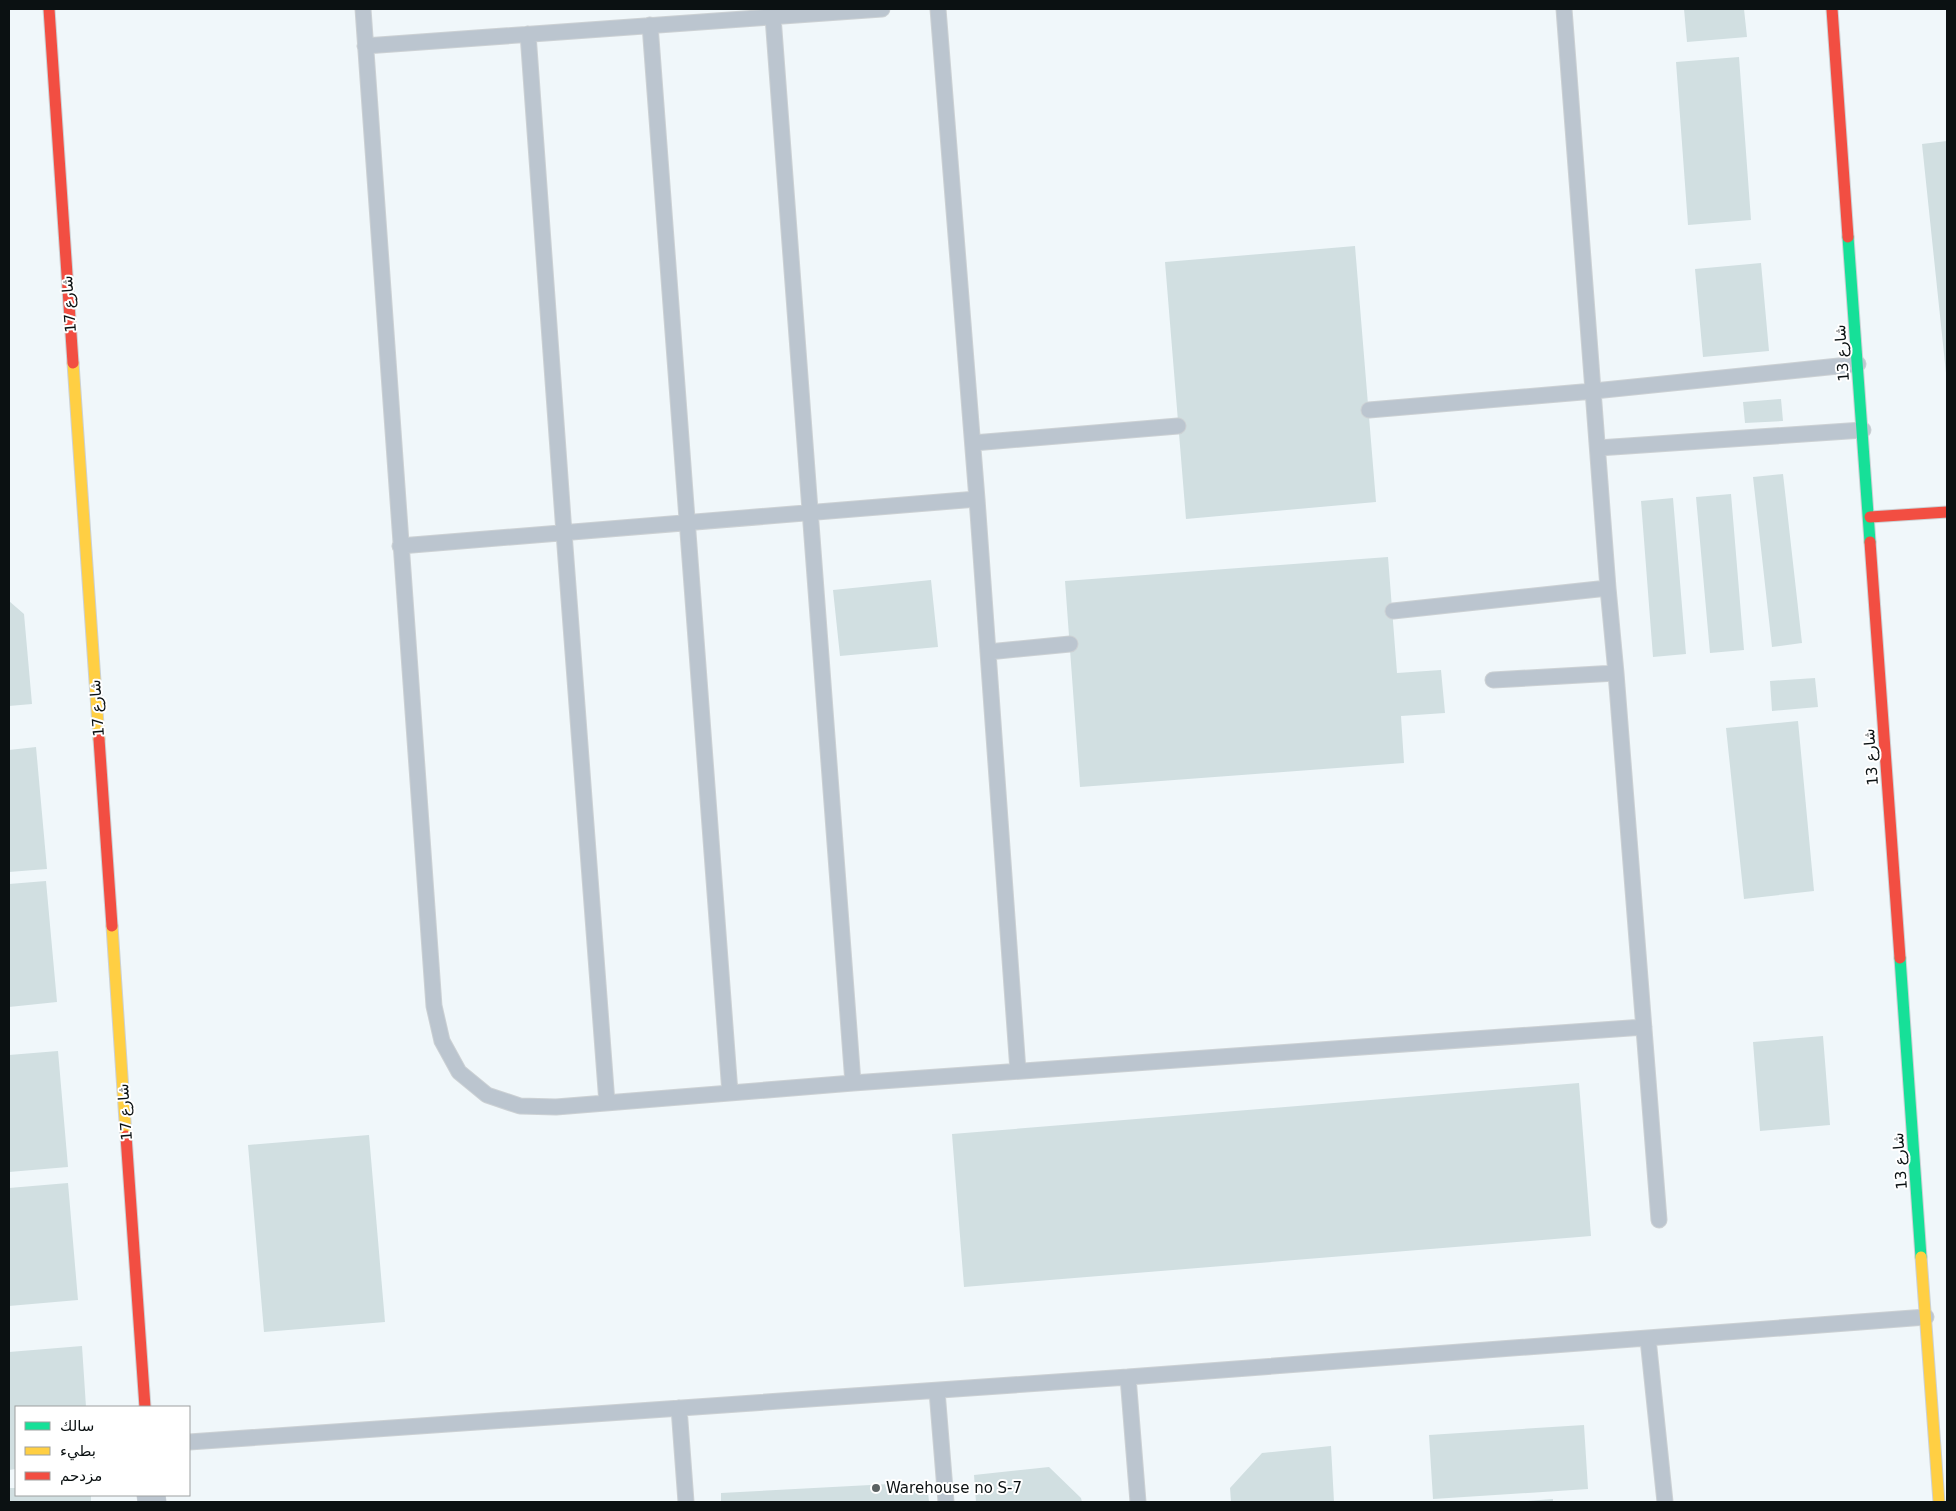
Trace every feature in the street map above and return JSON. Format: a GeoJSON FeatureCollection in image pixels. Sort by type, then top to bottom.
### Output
{"type":"FeatureCollection","features":[{"type":"Feature","properties":{"kind":"street","name":"شارع 17"},"geometry":{"type":"LineString","coordinates":[[49,9],[145,1406]]}},
{"type":"Feature","properties":{"kind":"street","name":"شارع 13"},"geometry":{"type":"LineString","coordinates":[[1832,9],[1870,517],[1939,1502]]}},
{"type":"Feature","properties":{"kind":"street"},"geometry":{"type":"LineString","coordinates":[[1870,517],[1947,512]]}},
{"type":"Feature","properties":{"kind":"lane"},"geometry":{"type":"LineString","coordinates":[[363,9],[434,1006],[442,1041],[459,1072],[487,1095],[520,1106],[556,1107],[853,1083],[1644,1027]]}},
{"type":"Feature","properties":{"kind":"lane"},"geometry":{"type":"LineString","coordinates":[[365,46],[882,9]]}},
{"type":"Feature","properties":{"kind":"lane"},"geometry":{"type":"LineString","coordinates":[[938,9],[978,499],[1018,1071]]}},
{"type":"Feature","properties":{"kind":"lane"},"geometry":{"type":"LineString","coordinates":[[1564,9],[1659,1220]]}},
{"type":"Feature","properties":{"kind":"lane"},"geometry":{"type":"LineString","coordinates":[[773,17],[853,1083]]}},
{"type":"Feature","properties":{"kind":"lane"},"geometry":{"type":"LineString","coordinates":[[650,26],[730,1093]]}},
{"type":"Feature","properties":{"kind":"lane"},"geometry":{"type":"LineString","coordinates":[[528,34],[607,1103]]}},
{"type":"Feature","properties":{"kind":"lane"},"geometry":{"type":"LineString","coordinates":[[1369,410],[1594,391],[1858,364]]}},
{"type":"Feature","properties":{"kind":"lane"},"geometry":{"type":"LineString","coordinates":[[973,443],[1178,426]]}},
{"type":"Feature","properties":{"kind":"lane"},"geometry":{"type":"LineString","coordinates":[[1598,448],[1863,430]]}},
{"type":"Feature","properties":{"kind":"lane"},"geometry":{"type":"LineString","coordinates":[[400,546],[978,499]]}},
{"type":"Feature","properties":{"kind":"lane"},"geometry":{"type":"LineString","coordinates":[[1393,610],[1608,588]]}},
{"type":"Feature","properties":{"kind":"lane"},"geometry":{"type":"LineString","coordinates":[[988,652],[1070,644]]}},
{"type":"Feature","properties":{"kind":"lane"},"geometry":{"type":"LineString","coordinates":[[1493,680],[1616,673]]}},
{"type":"Feature","properties":{"kind":"lane"},"geometry":{"type":"LineString","coordinates":[[190,1442],[1128,1377],[1926,1317]]}},
{"type":"Feature","properties":{"kind":"lane"},"geometry":{"type":"LineString","coordinates":[[1648,1339],[1665,1502]]}},
{"type":"Feature","properties":{"kind":"lane"},"geometry":{"type":"LineString","coordinates":[[1128,1377],[1138,1502]]}},
{"type":"Feature","properties":{"kind":"lane"},"geometry":{"type":"LineString","coordinates":[[937,1390],[946,1502]]}},
{"type":"Feature","properties":{"kind":"lane"},"geometry":{"type":"LineString","coordinates":[[679,1408],[686,1502]]}},
{"type":"Feature","properties":{"kind":"building"},"geometry":{"type":"Polygon","coordinates":[[[1684,9],[1744,9],[1747,37],[1687,42],[1684,9]]]}},
{"type":"Feature","properties":{"kind":"building"},"geometry":{"type":"Polygon","coordinates":[[[1739,57],[1751,220],[1688,225],[1676,62],[1739,57]]]}},
{"type":"Feature","properties":{"kind":"building"},"geometry":{"type":"Polygon","coordinates":[[[1947,141],[1947,373],[1946,373],[1922,144],[1947,141]]]}},
{"type":"Feature","properties":{"kind":"building"},"geometry":{"type":"Polygon","coordinates":[[[1355,246],[1376,502],[1186,519],[1165,262],[1355,246]]]}},
{"type":"Feature","properties":{"kind":"building"},"geometry":{"type":"Polygon","coordinates":[[[1761,263],[1769,351],[1703,357],[1695,269],[1761,263]]]}},
{"type":"Feature","properties":{"kind":"building"},"geometry":{"type":"Polygon","coordinates":[[[1781,399],[1783,421],[1745,423],[1743,402],[1781,399]]]}},
{"type":"Feature","properties":{"kind":"building"},"geometry":{"type":"Polygon","coordinates":[[[1783,474],[1802,643],[1772,647],[1753,477],[1783,474]]]}},
{"type":"Feature","properties":{"kind":"building"},"geometry":{"type":"Polygon","coordinates":[[[1731,494],[1744,650],[1710,653],[1696,497],[1731,494]]]}},
{"type":"Feature","properties":{"kind":"building"},"geometry":{"type":"Polygon","coordinates":[[[1673,498],[1686,654],[1653,657],[1641,501],[1673,498]]]}},
{"type":"Feature","properties":{"kind":"building"},"geometry":{"type":"Polygon","coordinates":[[[1388,557],[1397,673],[1441,670],[1445,713],[1401,716],[1404,763],[1080,787],[1065,581],[1388,557]]]}},
{"type":"Feature","properties":{"kind":"building"},"geometry":{"type":"Polygon","coordinates":[[[931,580],[938,647],[840,656],[833,590],[931,580]]]}},
{"type":"Feature","properties":{"kind":"building"},"geometry":{"type":"Polygon","coordinates":[[[9,601],[24,614],[32,704],[9,706],[9,601]]]}},
{"type":"Feature","properties":{"kind":"building"},"geometry":{"type":"Polygon","coordinates":[[[1815,678],[1818,707],[1772,711],[1770,681],[1815,678]]]}},
{"type":"Feature","properties":{"kind":"building"},"geometry":{"type":"Polygon","coordinates":[[[1798,721],[1814,891],[1744,899],[1726,728],[1798,721]]]}},
{"type":"Feature","properties":{"kind":"building"},"geometry":{"type":"Polygon","coordinates":[[[36,747],[47,869],[9,872],[9,750],[36,747]]]}},
{"type":"Feature","properties":{"kind":"building"},"geometry":{"type":"Polygon","coordinates":[[[46,881],[57,1002],[9,1007],[9,884],[46,881]]]}},
{"type":"Feature","properties":{"kind":"building"},"geometry":{"type":"Polygon","coordinates":[[[1823,1036],[1830,1125],[1760,1131],[1753,1042],[1823,1036]]]}},
{"type":"Feature","properties":{"kind":"building"},"geometry":{"type":"Polygon","coordinates":[[[58,1051],[68,1167],[9,1172],[9,1055],[58,1051]]]}},
{"type":"Feature","properties":{"kind":"building"},"geometry":{"type":"Polygon","coordinates":[[[1579,1083],[1591,1236],[964,1287],[952,1134],[1579,1083]]]}},
{"type":"Feature","properties":{"kind":"building"},"geometry":{"type":"Polygon","coordinates":[[[369,1135],[385,1322],[264,1332],[248,1145],[369,1135]]]}},
{"type":"Feature","properties":{"kind":"building"},"geometry":{"type":"Polygon","coordinates":[[[68,1183],[78,1300],[9,1306],[9,1188],[68,1183]]]}},
{"type":"Feature","properties":{"kind":"building"},"geometry":{"type":"Polygon","coordinates":[[[82,1346],[86,1406],[15,1406],[15,1469],[9,1470],[9,1352],[82,1346]]]}},
{"type":"Feature","properties":{"kind":"building"},"geometry":{"type":"Polygon","coordinates":[[[1584,1425],[1588,1489],[1433,1499],[1429,1435],[1584,1425]]]}},
{"type":"Feature","properties":{"kind":"building"},"geometry":{"type":"Polygon","coordinates":[[[1331,1446],[1334,1502],[1231,1502],[1230,1488],[1262,1453],[1331,1446]]]}},
{"type":"Feature","properties":{"kind":"building"},"geometry":{"type":"Polygon","coordinates":[[[1049,1467],[1081,1498],[1082,1502],[976,1502],[974,1475],[1049,1467]]]}},
{"type":"Feature","properties":{"kind":"building","name":"Warehouse no S-7"},"geometry":{"type":"Polygon","coordinates":[[[927,1482],[929,1502],[721,1502],[721,1493],[927,1482]]]}},
{"type":"Feature","properties":{"kind":"building"},"geometry":{"type":"Polygon","coordinates":[[[9,1488],[15,1488],[15,1496],[91,1496],[91,1502],[9,1502],[9,1488]]]}},
{"type":"Feature","properties":{"kind":"building"},"geometry":{"type":"Polygon","coordinates":[[[1553,1499],[1553,1502],[1527,1502],[1527,1501],[1553,1499]]]}},
{"type":"Feature","properties":{"kind":"traffic: fast"},"geometry":{"type":"LineString","coordinates":[[1848,237],[1870,542]]}},
{"type":"Feature","properties":{"kind":"traffic: fast"},"geometry":{"type":"LineString","coordinates":[[1900,958],[1921,1257]]}},
{"type":"Feature","properties":{"kind":"traffic: slow"},"geometry":{"type":"LineString","coordinates":[[73,363],[99,739]]}},
{"type":"Feature","properties":{"kind":"traffic: slow"},"geometry":{"type":"LineString","coordinates":[[112,926],[126,1136]]}},
{"type":"Feature","properties":{"kind":"traffic: slow"},"geometry":{"type":"LineString","coordinates":[[1921,1257],[1939,1502]]}},
{"type":"Feature","properties":{"kind":"traffic: jam"},"geometry":{"type":"LineString","coordinates":[[49,9],[73,363]]}},
{"type":"Feature","properties":{"kind":"traffic: jam"},"geometry":{"type":"LineString","coordinates":[[1832,9],[1848,237]]}},
{"type":"Feature","properties":{"kind":"traffic: jam"},"geometry":{"type":"LineString","coordinates":[[1870,517],[1947,512]]}},
{"type":"Feature","properties":{"kind":"traffic: jam"},"geometry":{"type":"LineString","coordinates":[[1870,542],[1900,958]]}},
{"type":"Feature","properties":{"kind":"traffic: jam"},"geometry":{"type":"LineString","coordinates":[[99,739],[112,926]]}},
{"type":"Feature","properties":{"kind":"traffic: jam"},"geometry":{"type":"LineString","coordinates":[[126,1136],[145,1406]]}},
{"type":"Feature","properties":{"kind":"place","name":"Warehouse no S-7"},"geometry":{"type":"Point","coordinates":[876,1488]}}]}
